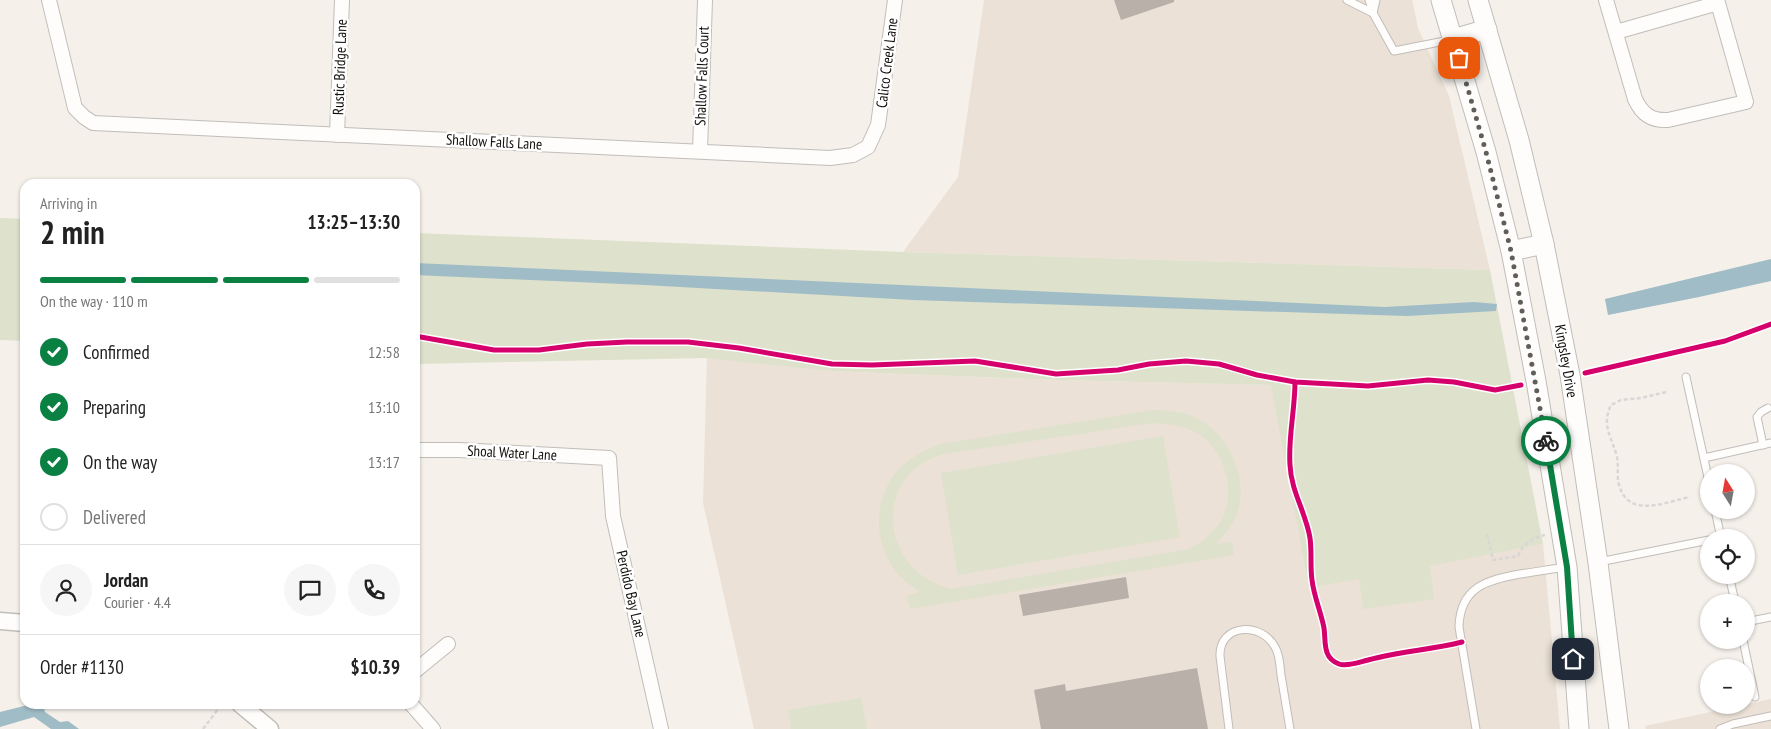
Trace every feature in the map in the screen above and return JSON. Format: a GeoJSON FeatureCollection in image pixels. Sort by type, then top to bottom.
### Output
{"type":"FeatureCollection","features":[{"type":"Feature","properties":{"kind":"main road"},"geometry":{"type":"LineString","coordinates":[[1441,0],[1486,152],[1511,251],[1536,381],[1567,567],[1579,729]]}},
{"type":"Feature","properties":{"kind":"main road","name":"Kingsley Drive"},"geometry":{"type":"LineString","coordinates":[[1478,0],[1518,140],[1544,244],[1570,375],[1598,562],[1619,729]]}},
{"type":"Feature","properties":{"kind":"main road"},"geometry":{"type":"LineString","coordinates":[[1453,39],[1487,29]]}},
{"type":"Feature","properties":{"kind":"main road"},"geometry":{"type":"LineString","coordinates":[[1511,251],[1544,244]]}},
{"type":"Feature","properties":{"kind":"main road"},"geometry":{"type":"LineString","coordinates":[[1567,567],[1598,562]]}},
{"type":"Feature","properties":{"kind":"street","name":"Shallow Falls Lane"},"geometry":{"type":"LineString","coordinates":[[49,0],[75,108],[93,124],[830,158],[853,155],[868,147],[878,125]]}},
{"type":"Feature","properties":{"kind":"street","name":"Rustic Bridge Lane"},"geometry":{"type":"LineString","coordinates":[[337,134],[342,0]]}},
{"type":"Feature","properties":{"kind":"street","name":"Shallow Falls Court"},"geometry":{"type":"LineString","coordinates":[[700,151],[705,0]]}},
{"type":"Feature","properties":{"kind":"street","name":"Calico Creek Lane"},"geometry":{"type":"LineString","coordinates":[[878,125],[895,0]]}},
{"type":"Feature","properties":{"kind":"street"},"geometry":{"type":"LineString","coordinates":[[1606,0],[1635,99],[1641,110],[1648,116],[1657,120],[1668,120],[1746,102],[1718,3],[1616,32]]}},
{"type":"Feature","properties":{"kind":"street","name":"Shoal Water Lane"},"geometry":{"type":"LineString","coordinates":[[420,450],[459,450],[609,458]]}},
{"type":"Feature","properties":{"kind":"street","name":"Perdido Bay Lane"},"geometry":{"type":"LineString","coordinates":[[609,458],[613,516],[661,729]]}},
{"type":"Feature","properties":{"kind":"street"},"geometry":{"type":"LineString","coordinates":[[0,622],[20,623]]}},
{"type":"Feature","properties":{"kind":"street"},"geometry":{"type":"LineString","coordinates":[[420,667],[448,644]]}},
{"type":"Feature","properties":{"kind":"street"},"geometry":{"type":"LineString","coordinates":[[246,709],[270,729]]}},
{"type":"Feature","properties":{"kind":"street"},"geometry":{"type":"LineString","coordinates":[[416,709],[433,729]]}},
{"type":"Feature","properties":{"kind":"lane"},"geometry":{"type":"LineString","coordinates":[[1347,0],[1373,13]]}},
{"type":"Feature","properties":{"kind":"lane"},"geometry":{"type":"LineString","coordinates":[[1368,0],[1394,51],[1453,39]]}},
{"type":"Feature","properties":{"kind":"lane"},"geometry":{"type":"LineString","coordinates":[[1373,13],[1376,0]]}},
{"type":"Feature","properties":{"kind":"lane"},"geometry":{"type":"LineString","coordinates":[[1686,377],[1705,464]]}},
{"type":"Feature","properties":{"kind":"lane"},"geometry":{"type":"LineString","coordinates":[[1704,458],[1767,444],[1757,417],[1768,408]]}},
{"type":"Feature","properties":{"kind":"lane"},"geometry":{"type":"LineString","coordinates":[[1598,562],[1700,542]]}},
{"type":"Feature","properties":{"kind":"lane"},"geometry":{"type":"LineString","coordinates":[[1476,729],[1459,627],[1465,600],[1472,591],[1486,582],[1498,578],[1567,567]]}},
{"type":"Feature","properties":{"kind":"lane"},"geometry":{"type":"LineString","coordinates":[[1755,620],[1771,617]]}},
{"type":"Feature","properties":{"kind":"lane"},"geometry":{"type":"LineString","coordinates":[[1229,729],[1220,656],[1221,645],[1232,633],[1249,628],[1261,632],[1270,638],[1278,654],[1290,729]]}},
{"type":"Feature","properties":{"kind":"lane"},"geometry":{"type":"LineString","coordinates":[[1720,729],[1733,724],[1771,716]]}},
{"type":"Feature","properties":{"kind":"path"},"geometry":{"type":"LineString","coordinates":[[1666,392],[1642,398],[1621,400],[1611,405],[1606,414],[1606,426],[1617,457],[1620,489],[1630,501],[1643,506],[1660,505],[1690,497]]}},
{"type":"Feature","properties":{"kind":"path"},"geometry":{"type":"LineString","coordinates":[[1487,534],[1493,560],[1518,556],[1524,545],[1534,538],[1545,535]]}},
{"type":"Feature","properties":{"kind":"path"},"geometry":{"type":"LineString","coordinates":[[203,729],[218,709]]}},
{"type":"Feature","properties":{"kind":"shaded area"},"geometry":{"type":"Polygon","coordinates":[[[984,0],[1412,0],[1418,28],[1449,96],[1490,270],[903,252],[958,177],[984,0]]]}},
{"type":"Feature","properties":{"kind":"shaded area"},"geometry":{"type":"Polygon","coordinates":[[[707,355],[833,371],[1058,380],[1272,385],[1309,588],[1543,544],[1560,729],[754,729],[703,503],[707,355]]]}},
{"type":"Feature","properties":{"kind":"shaded area"},"geometry":{"type":"Polygon","coordinates":[[[1771,699],[1771,729],[1646,729],[1645,726],[1701,714],[1755,714],[1755,702],[1771,699]]]}},
{"type":"Feature","properties":{"kind":"green space"},"geometry":{"type":"Polygon","coordinates":[[[0,218],[20,219],[20,341],[0,340],[0,218]]]}},
{"type":"Feature","properties":{"kind":"green space"},"geometry":{"type":"Polygon","coordinates":[[[420,233],[903,252],[1490,270],[1543,544],[1430,566],[1434,599],[1363,609],[1359,579],[1309,588],[1271,385],[1058,380],[833,371],[706,358],[420,364],[420,233]]]}},
{"type":"Feature","properties":{"kind":"green space"},"geometry":{"type":"Polygon","coordinates":[[[1154,410],[1187,414],[1205,423],[1216,432],[1226,444],[1238,472],[1241,487],[1240,502],[1236,516],[1230,527],[1216,544],[1232,542],[1234,555],[910,609],[907,596],[920,592],[900,576],[887,557],[879,531],[881,503],[885,490],[901,467],[920,453],[941,444],[1154,410]],[[1152,423],[943,454],[919,466],[903,482],[895,502],[893,524],[898,545],[910,565],[928,580],[952,589],[1190,549],[1213,532],[1225,513],[1228,500],[1226,474],[1215,450],[1197,433],[1170,424],[1152,423]]]}},
{"type":"Feature","properties":{"kind":"green space"},"geometry":{"type":"Polygon","coordinates":[[[1163,436],[1180,537],[958,575],[941,473],[1163,436]]]}},
{"type":"Feature","properties":{"kind":"green space"},"geometry":{"type":"Polygon","coordinates":[[[861,698],[867,729],[791,729],[788,710],[861,698]]]}},
{"type":"Feature","properties":{"kind":"water"},"geometry":{"type":"Polygon","coordinates":[[[1771,259],[1771,281],[1608,315],[1605,299],[1771,259]]]}},
{"type":"Feature","properties":{"kind":"water"},"geometry":{"type":"Polygon","coordinates":[[[420,263],[1385,307],[1474,302],[1497,304],[1496,311],[1407,316],[913,300],[645,285],[420,275],[420,263]]]}},
{"type":"Feature","properties":{"kind":"water"},"geometry":{"type":"Polygon","coordinates":[[[20,707],[20,709],[44,709],[45,712],[60,722],[68,721],[79,729],[51,729],[34,717],[0,727],[0,712],[20,707]]]}},
{"type":"Feature","properties":{"kind":"building"},"geometry":{"type":"Polygon","coordinates":[[[1114,0],[1174,0],[1174,2],[1121,20],[1114,0]]]}},
{"type":"Feature","properties":{"kind":"building"},"geometry":{"type":"Polygon","coordinates":[[[1126,577],[1129,598],[1023,616],[1019,595],[1126,577]]]}},
{"type":"Feature","properties":{"kind":"building"},"geometry":{"type":"Polygon","coordinates":[[[1197,668],[1208,729],[1041,729],[1034,690],[1065,684],[1066,691],[1197,668]]]}},
{"type":"Feature","properties":{"kind":"cycle path"},"geometry":{"type":"LineString","coordinates":[[1585,373],[1725,341],[1771,324]]}},
{"type":"Feature","properties":{"kind":"cycle path"},"geometry":{"type":"LineString","coordinates":[[420,337],[494,350],[539,350],[587,344],[627,342],[688,342],[739,348],[832,364],[872,365],[975,361],[1056,374],[1118,370],[1149,364],[1186,361],[1219,364],[1257,375],[1295,382],[1368,386],[1428,380],[1454,382],[1495,390],[1521,385]]}},
{"type":"Feature","properties":{"kind":"cycle path"},"geometry":{"type":"LineString","coordinates":[[1295,382],[1290,444],[1291,475],[1310,538],[1311,575],[1324,628],[1326,649],[1330,658],[1339,664],[1350,665],[1391,655],[1462,642]]}},
{"type":"Feature","properties":{"kind":"way so far"},"geometry":{"type":"LineString","coordinates":[[1459,58],[1486,152],[1511,251],[1546,441]]}},
{"type":"Feature","properties":{"kind":"route"},"geometry":{"type":"LineString","coordinates":[[1546,441],[1567,567],[1573,659]]}}]}
